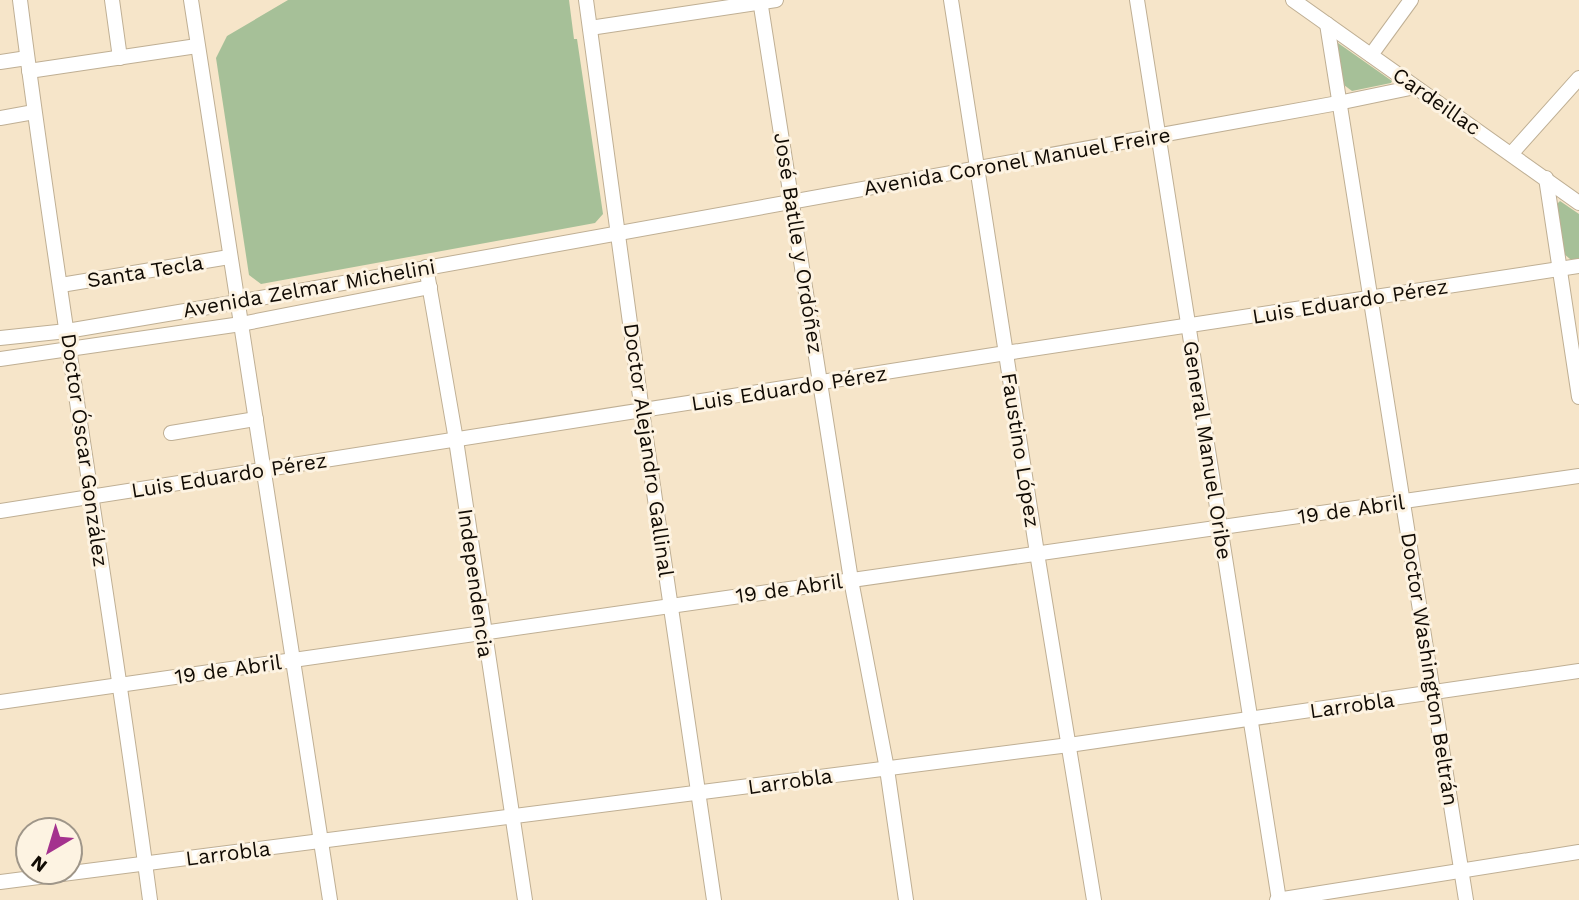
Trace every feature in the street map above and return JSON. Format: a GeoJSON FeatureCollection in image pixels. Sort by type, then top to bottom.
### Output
{"type":"FeatureCollection","features":[{"type":"Feature","properties":{"kind":"street","name":"Doctor Óscar González"},"geometry":{"type":"LineString","coordinates":[[20,0],[69,351],[121,685],[149,900]]}},
{"type":"Feature","properties":{"kind":"street"},"geometry":{"type":"LineString","coordinates":[[113,0],[120,58]]}},
{"type":"Feature","properties":{"kind":"street"},"geometry":{"type":"LineString","coordinates":[[191,0],[330,900]]}},
{"type":"Feature","properties":{"kind":"street","name":"Doctor Alejandro Gallinal"},"geometry":{"type":"LineString","coordinates":[[586,0],[642,411],[714,900]]}},
{"type":"Feature","properties":{"kind":"street"},"geometry":{"type":"LineString","coordinates":[[590,28],[776,0]]}},
{"type":"Feature","properties":{"kind":"street","name":"Faustino López"},"geometry":{"type":"LineString","coordinates":[[951,0],[1094,900]]}},
{"type":"Feature","properties":{"kind":"street","name":"General Manuel Oribe"},"geometry":{"type":"LineString","coordinates":[[1137,0],[1278,900]]}},
{"type":"Feature","properties":{"kind":"street","name":"Cardeillac"},"geometry":{"type":"LineString","coordinates":[[1293,0],[1579,202]]}},
{"type":"Feature","properties":{"kind":"street"},"geometry":{"type":"LineString","coordinates":[[1371,55],[1411,0]]}},
{"type":"Feature","properties":{"kind":"street","name":"José Batlle y Ordóñez"},"geometry":{"type":"LineString","coordinates":[[760,1],[851,580],[887,769],[906,900]]}},
{"type":"Feature","properties":{"kind":"street","name":"Doctor Washington Beltrán"},"geometry":{"type":"LineString","coordinates":[[1327,24],[1466,900]]}},
{"type":"Feature","properties":{"kind":"street"},"geometry":{"type":"LineString","coordinates":[[0,62],[28,65],[120,58],[197,46]]}},
{"type":"Feature","properties":{"kind":"street"},"geometry":{"type":"LineString","coordinates":[[1512,153],[1579,78]]}},
{"type":"Feature","properties":{"kind":"street","name":"Avenida Coronel Manuel Freire"},"geometry":{"type":"LineString","coordinates":[[618,234],[1415,87]]}},
{"type":"Feature","properties":{"kind":"street"},"geometry":{"type":"LineString","coordinates":[[0,118],[34,112]]}},
{"type":"Feature","properties":{"kind":"street"},"geometry":{"type":"LineString","coordinates":[[1546,178],[1579,397]]}},
{"type":"Feature","properties":{"kind":"street","name":"Avenida Zelmar Michelini"},"geometry":{"type":"LineString","coordinates":[[0,338],[67,331],[618,234]]}},
{"type":"Feature","properties":{"kind":"street","name":"Santa Tecla"},"geometry":{"type":"LineString","coordinates":[[61,285],[229,257]]}},
{"type":"Feature","properties":{"kind":"street","name":"Luis Eduardo Pérez"},"geometry":{"type":"LineString","coordinates":[[0,511],[1579,266]]}},
{"type":"Feature","properties":{"kind":"street","name":"Independencia"},"geometry":{"type":"LineString","coordinates":[[426,267],[456,440],[525,900]]}},
{"type":"Feature","properties":{"kind":"street"},"geometry":{"type":"LineString","coordinates":[[0,359],[241,324],[430,287]]}},
{"type":"Feature","properties":{"kind":"street"},"geometry":{"type":"LineString","coordinates":[[0,338],[21,355]]}},
{"type":"Feature","properties":{"kind":"street"},"geometry":{"type":"LineString","coordinates":[[171,433],[256,419]]}},
{"type":"Feature","properties":{"kind":"street","name":"19 de Abril"},"geometry":{"type":"LineString","coordinates":[[0,702],[1579,476]]}},
{"type":"Feature","properties":{"kind":"street","name":"Larrobla"},"geometry":{"type":"LineString","coordinates":[[0,882],[1069,745],[1579,671]]}},
{"type":"Feature","properties":{"kind":"street"},"geometry":{"type":"LineString","coordinates":[[1278,900],[1579,852]]}},
{"type":"Feature","properties":{"kind":"green space"},"geometry":{"type":"Polygon","coordinates":[[[288,0],[569,0],[603,214],[595,223],[261,284],[249,275],[216,58],[227,36],[288,0]]]}},
{"type":"Feature","properties":{"kind":"green space"},"geometry":{"type":"Polygon","coordinates":[[[1338,43],[1392,81],[1391,83],[1352,91],[1344,85],[1338,43]]]}},
{"type":"Feature","properties":{"kind":"green space"},"geometry":{"type":"Polygon","coordinates":[[[1560,201],[1579,214],[1579,260],[1570,259],[1563,253],[1557,204],[1560,201]]]}}]}
